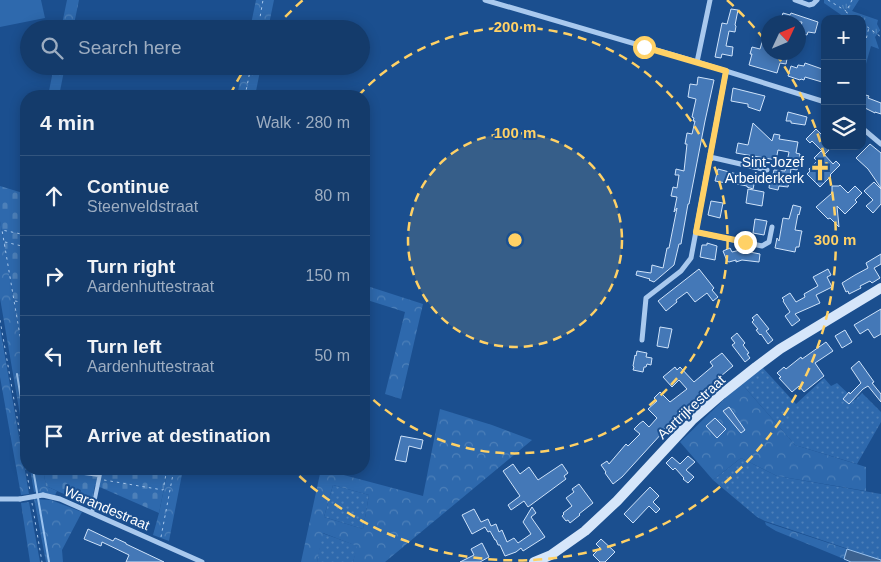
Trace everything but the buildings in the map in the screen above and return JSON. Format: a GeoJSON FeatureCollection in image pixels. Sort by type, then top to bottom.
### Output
{"type":"FeatureCollection","features":[{"type":"Feature","properties":{"kind":"street"},"geometry":{"type":"LineString","coordinates":[[485,0],[697,62],[821,101]]}},
{"type":"Feature","properties":{"kind":"street"},"geometry":{"type":"LineString","coordinates":[[697,62],[710,0]]}},
{"type":"Feature","properties":{"kind":"street"},"geometry":{"type":"LineString","coordinates":[[795,0],[809,5],[817,0]]}},
{"type":"Feature","properties":{"kind":"street"},"geometry":{"type":"LineString","coordinates":[[642,340],[646,298],[681,271],[691,258],[726,71]]}},
{"type":"Feature","properties":{"kind":"street"},"geometry":{"type":"LineString","coordinates":[[866,131],[881,144]]}},
{"type":"Feature","properties":{"kind":"street"},"geometry":{"type":"LineString","coordinates":[[710,157],[768,170]]}},
{"type":"Feature","properties":{"kind":"street"},"geometry":{"type":"LineString","coordinates":[[696,232],[762,246],[770,242],[772,227]]}},
{"type":"Feature","properties":{"kind":"street","name":"Aartrijkestraat"},"geometry":{"type":"LineString","coordinates":[[534,562],[551,554],[586,531],[617,501],[692,420],[756,367],[780,349],[881,288]]}},
{"type":"Feature","properties":{"kind":"street","name":"Warandestraat"},"geometry":{"type":"LineString","coordinates":[[0,499],[20,499],[43,495],[60,499],[202,562]]}},
{"type":"Feature","properties":{"kind":"lane"},"geometry":{"type":"LineString","coordinates":[[90,475],[99,477],[92,514]]}},
{"type":"Feature","properties":{"kind":"path"},"geometry":{"type":"LineString","coordinates":[[260,20],[263,0]]}},
{"type":"Feature","properties":{"kind":"path"},"geometry":{"type":"LineString","coordinates":[[828,0],[850,15]]}},
{"type":"Feature","properties":{"kind":"path"},"geometry":{"type":"LineString","coordinates":[[846,12],[852,0]]}},
{"type":"Feature","properties":{"kind":"path"},"geometry":{"type":"LineString","coordinates":[[866,25],[881,37]]}},
{"type":"Feature","properties":{"kind":"path"},"geometry":{"type":"LineString","coordinates":[[866,39],[869,27]]}},
{"type":"Feature","properties":{"kind":"path"},"geometry":{"type":"LineString","coordinates":[[246,90],[249,75]]}},
{"type":"Feature","properties":{"kind":"path"},"geometry":{"type":"LineString","coordinates":[[20,234],[2,230],[20,334]]}},
{"type":"Feature","properties":{"kind":"path"},"geometry":{"type":"LineString","coordinates":[[4,242],[20,246]]}},
{"type":"Feature","properties":{"kind":"path"},"geometry":{"type":"LineString","coordinates":[[14,301],[20,302]]}},
{"type":"Feature","properties":{"kind":"path"},"geometry":{"type":"LineString","coordinates":[[0,320],[20,436]]}},
{"type":"Feature","properties":{"kind":"path"},"geometry":{"type":"LineString","coordinates":[[27,475],[30,494]]}},
{"type":"Feature","properties":{"kind":"path"},"geometry":{"type":"LineString","coordinates":[[99,477],[163,490],[165,475]]}},
{"type":"Feature","properties":{"kind":"path"},"geometry":{"type":"LineString","coordinates":[[160,543],[173,475]]}},
{"type":"Feature","properties":{"kind":"path"},"geometry":{"type":"LineString","coordinates":[[32,504],[42,562]]}},
{"type":"Feature","properties":{"kind":"green space"},"geometry":{"type":"Polygon","coordinates":[[[0,0],[41,0],[45,18],[20,20],[20,23],[0,27],[0,0]]]}},
{"type":"Feature","properties":{"kind":"green space"},"geometry":{"type":"Polygon","coordinates":[[[67,0],[79,0],[75,20],[63,20],[67,0]]]}},
{"type":"Feature","properties":{"kind":"green space"},"geometry":{"type":"Polygon","coordinates":[[[256,0],[274,0],[270,20],[252,20],[256,0]]]}},
{"type":"Feature","properties":{"kind":"green space"},"geometry":{"type":"Polygon","coordinates":[[[824,0],[859,0],[852,11],[864,15],[841,15],[824,3],[824,0]]]}},
{"type":"Feature","properties":{"kind":"green space"},"geometry":{"type":"Polygon","coordinates":[[[866,16],[878,20],[877,24],[880,30],[875,37],[879,49],[871,46],[866,64],[866,16]]]}},
{"type":"Feature","properties":{"kind":"green space"},"geometry":{"type":"Polygon","coordinates":[[[52,75],[63,75],[60,90],[49,90],[52,75]]]}},
{"type":"Feature","properties":{"kind":"green space"},"geometry":{"type":"Polygon","coordinates":[[[241,75],[259,75],[256,90],[238,90],[241,75]]]}},
{"type":"Feature","properties":{"kind":"green space"},"geometry":{"type":"Polygon","coordinates":[[[0,186],[20,192],[20,336],[0,221],[0,186]]]}},
{"type":"Feature","properties":{"kind":"green space"},"geometry":{"type":"Polygon","coordinates":[[[0,221],[20,336],[20,415],[0,298],[0,221]]]}},
{"type":"Feature","properties":{"kind":"green space"},"geometry":{"type":"Polygon","coordinates":[[[370,287],[423,304],[401,399],[385,394],[405,312],[370,301],[370,287]]]}},
{"type":"Feature","properties":{"kind":"green space"},"geometry":{"type":"Polygon","coordinates":[[[0,328],[20,442],[20,475],[26,475],[29,494],[21,495],[0,377],[0,328]]]}},
{"type":"Feature","properties":{"kind":"green space"},"geometry":{"type":"Polygon","coordinates":[[[762,367],[796,404],[824,378],[831,386],[837,383],[855,400],[862,393],[881,412],[881,422],[857,464],[795,445],[741,383],[762,367]]]}},
{"type":"Feature","properties":{"kind":"green space"},"geometry":{"type":"Polygon","coordinates":[[[741,383],[795,445],[866,467],[866,491],[777,476],[741,458],[713,480],[680,442],[741,383]]]}},
{"type":"Feature","properties":{"kind":"green space"},"geometry":{"type":"Polygon","coordinates":[[[440,409],[532,440],[385,562],[353,562],[357,546],[323,533],[317,562],[301,562],[320,475],[344,475],[423,496],[440,409]],[[333,485],[324,517],[363,529],[369,495],[333,485]]]}},
{"type":"Feature","properties":{"kind":"green space"},"geometry":{"type":"Polygon","coordinates":[[[741,458],[777,476],[881,494],[881,560],[757,517],[713,480],[741,458]]]}},
{"type":"Feature","properties":{"kind":"green space"},"geometry":{"type":"Polygon","coordinates":[[[31,475],[44,475],[46,486],[57,491],[55,495],[34,492],[31,475]]]}},
{"type":"Feature","properties":{"kind":"green space"},"geometry":{"type":"Polygon","coordinates":[[[44,475],[167,475],[159,513],[95,485],[91,506],[46,486],[44,475]]]}},
{"type":"Feature","properties":{"kind":"green space"},"geometry":{"type":"Polygon","coordinates":[[[167,475],[182,475],[169,541],[153,535],[167,475]]]}},
{"type":"Feature","properties":{"kind":"green space"},"geometry":{"type":"Polygon","coordinates":[[[333,485],[369,495],[363,529],[324,517],[333,485]]]}},
{"type":"Feature","properties":{"kind":"green space"},"geometry":{"type":"Polygon","coordinates":[[[34,499],[51,500],[82,512],[62,550],[63,562],[46,562],[34,499]]]}},
{"type":"Feature","properties":{"kind":"green space"},"geometry":{"type":"Polygon","coordinates":[[[29,502],[40,562],[30,562],[21,503],[29,502]]]}},
{"type":"Feature","properties":{"kind":"green space"},"geometry":{"type":"Polygon","coordinates":[[[765,522],[847,549],[844,559],[776,531],[766,525],[765,522]]]}},
{"type":"Feature","properties":{"kind":"green space"},"geometry":{"type":"Polygon","coordinates":[[[322,533],[358,546],[353,562],[317,562],[322,533]]]}},
{"type":"Feature","properties":{"kind":"shaded area"},"geometry":{"type":"Polygon","coordinates":[[[847,549],[881,560],[881,562],[851,562],[844,559],[847,549]]]}},
{"type":"Feature","properties":{"kind":"waterway"},"geometry":{"type":"LineString","coordinates":[[17,374],[20,393]]}},
{"type":"Feature","properties":{"kind":"waterway"},"geometry":{"type":"LineString","coordinates":[[34,475],[49,562]]}},
{"type":"Feature","properties":{"kind":"place","name":"Sint-Jozef Arbeiderkerk"},"geometry":{"type":"Point","coordinates":[820,170]}},
{"type":"Feature","properties":{"kind":"route"},"geometry":{"type":"LineString","coordinates":[[644,47],[726,71],[696,232],[745,242]]}}]}
